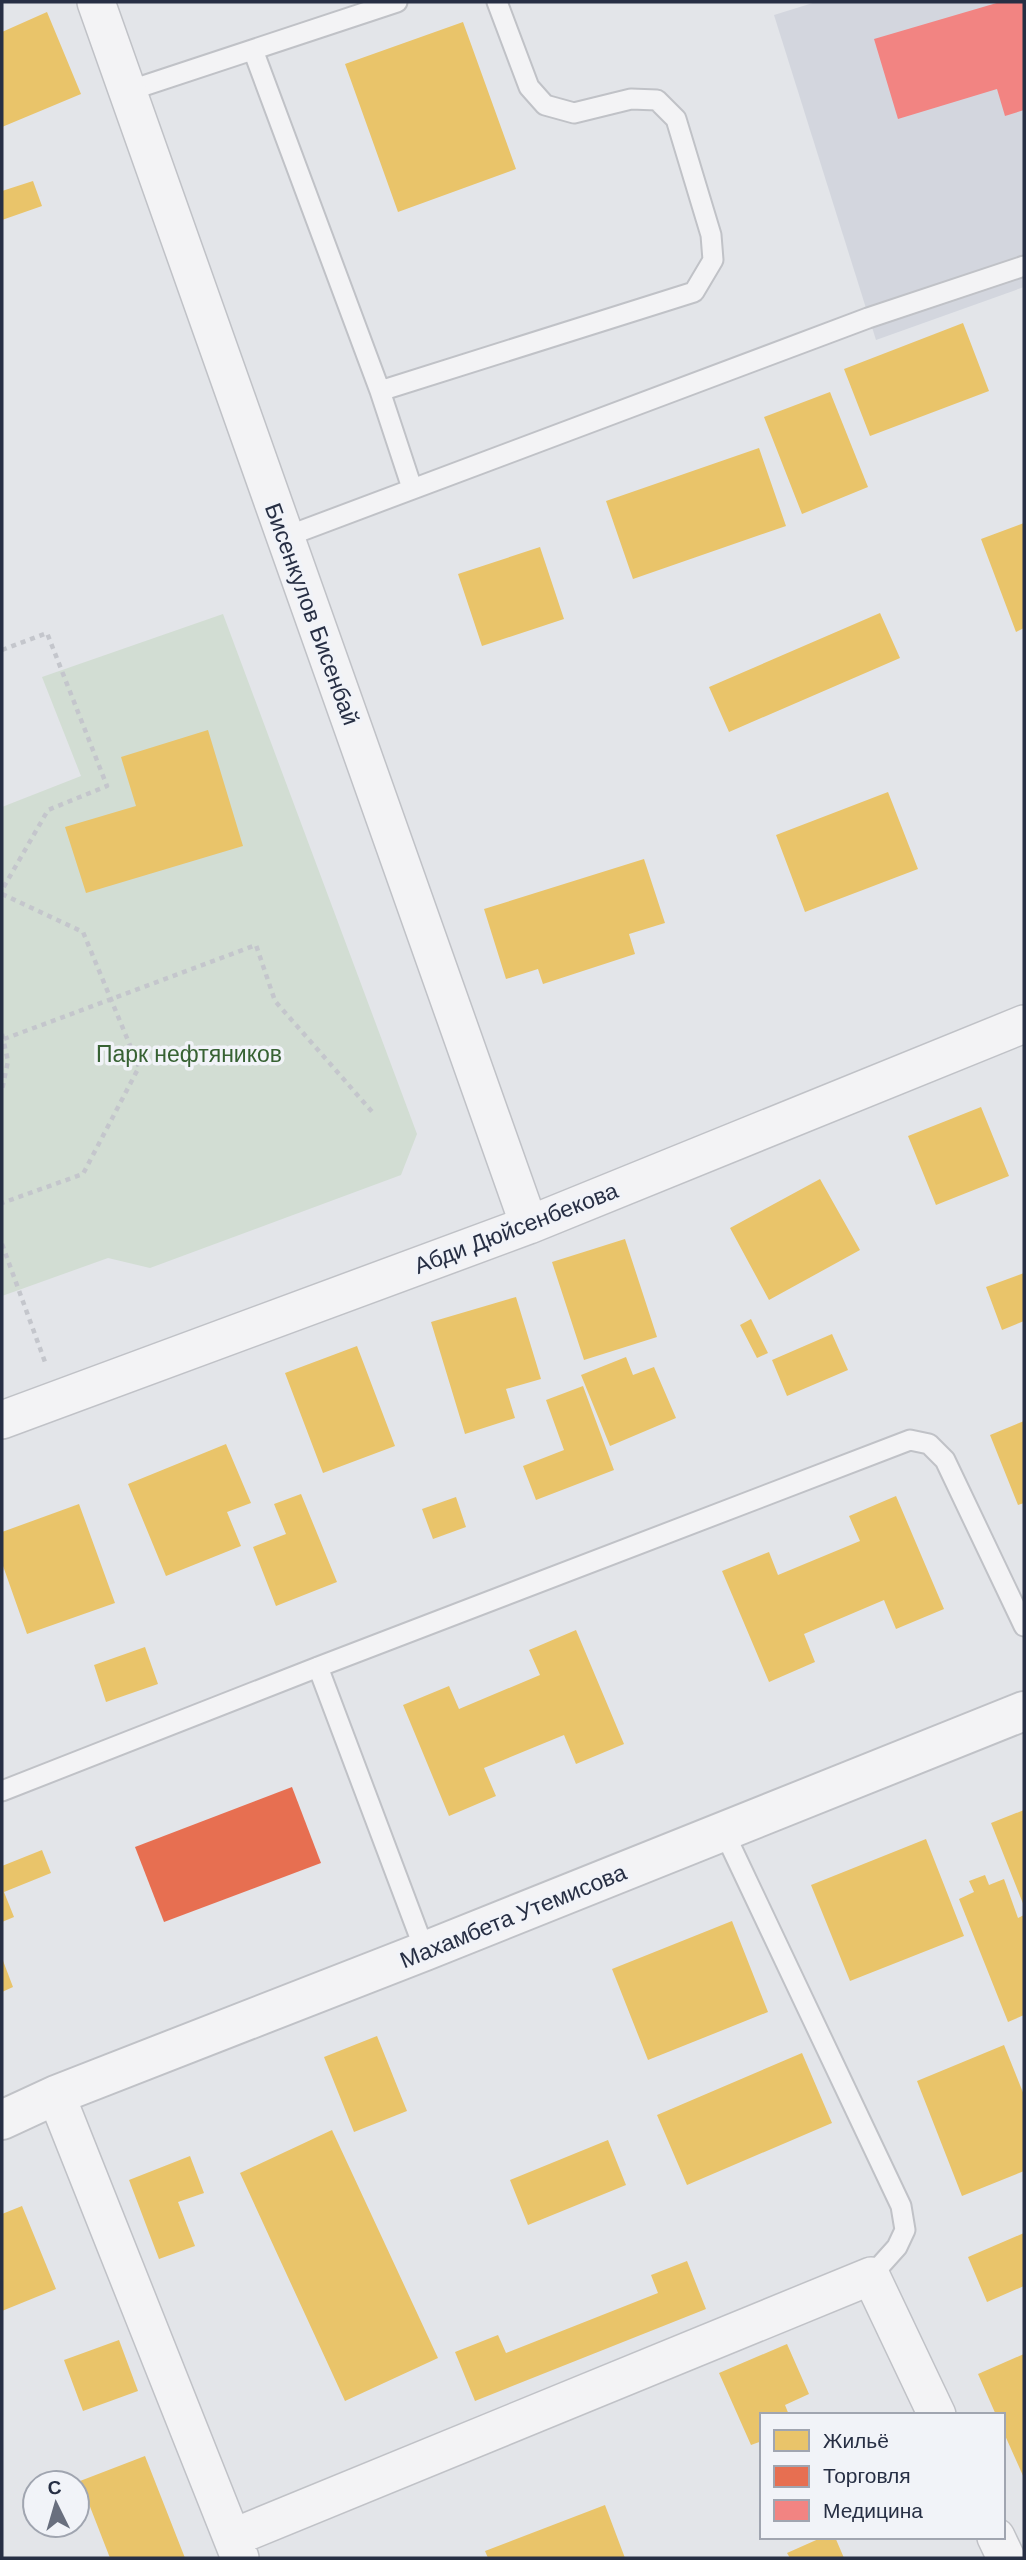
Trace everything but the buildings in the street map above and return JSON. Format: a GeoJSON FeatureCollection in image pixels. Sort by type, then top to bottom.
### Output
{"type":"FeatureCollection","features":[{"type":"Feature","properties":{"kind":"street","name":"Бисенкулов Бисенбай"},"geometry":{"type":"LineString","coordinates":[[96,2],[529,1225]]}},
{"type":"Feature","properties":{"kind":"street","name":"Абди Дюйсенбекова"},"geometry":{"type":"LineString","coordinates":[[2,1420],[529,1225],[1024,1024]]}},
{"type":"Feature","properties":{"kind":"street","name":"Махамбета Утемисова"},"geometry":{"type":"LineString","coordinates":[[2,2120],[56,2095],[425,1951],[1024,1711]]}},
{"type":"Feature","properties":{"kind":"street"},"geometry":{"type":"LineString","coordinates":[[56,2095],[236,2548],[871,2276],[936,2413]]}},
{"type":"Feature","properties":{"kind":"street"},"geometry":{"type":"LineString","coordinates":[[997,2539],[1006,2558]]}},
{"type":"Feature","properties":{"kind":"lane"},"geometry":{"type":"LineString","coordinates":[[128,91],[397,2]]}},
{"type":"Feature","properties":{"kind":"lane"},"geometry":{"type":"LineString","coordinates":[[380,391],[694,292],[713,260],[711,235],[676,119],[657,100],[631,99],[574,113],[545,105],[529,87],[497,2]]}},
{"type":"Feature","properties":{"kind":"lane"},"geometry":{"type":"LineString","coordinates":[[253,50],[380,391],[412,488]]}},
{"type":"Feature","properties":{"kind":"lane"},"geometry":{"type":"LineString","coordinates":[[285,537],[868,318],[1024,267]]}},
{"type":"Feature","properties":{"kind":"lane"},"geometry":{"type":"LineString","coordinates":[[2,1791],[910,1440],[929,1444],[945,1460],[1024,1626]]}},
{"type":"Feature","properties":{"kind":"lane"},"geometry":{"type":"LineString","coordinates":[[318,1667],[425,1951]]}},
{"type":"Feature","properties":{"kind":"lane"},"geometry":{"type":"LineString","coordinates":[[724,1832],[901,2206],[905,2230],[897,2247],[871,2276]]}},
{"type":"Feature","properties":{"kind":"path"},"geometry":{"type":"LineString","coordinates":[[2,650],[47,633],[107,786],[48,810],[2,892],[83,932],[139,1067],[83,1174],[2,1203]]}},
{"type":"Feature","properties":{"kind":"path"},"geometry":{"type":"LineString","coordinates":[[2,1090],[8,1062],[3,1037],[256,945],[275,1001],[375,1115]]}},
{"type":"Feature","properties":{"kind":"path"},"geometry":{"type":"LineString","coordinates":[[2,1244],[59,1399]]}},
{"type":"Feature","properties":{"kind":"shaded area"},"geometry":{"type":"Polygon","coordinates":[[[816,2],[1024,2],[1024,287],[876,340],[774,15],[816,2]]]}},
{"type":"Feature","properties":{"kind":"green space","name":"Парк нефтяников"},"geometry":{"type":"Polygon","coordinates":[[[223,614],[417,1134],[401,1175],[150,1268],[108,1258],[2,1296],[2,807],[81,776],[42,677],[223,614]]]}}]}
